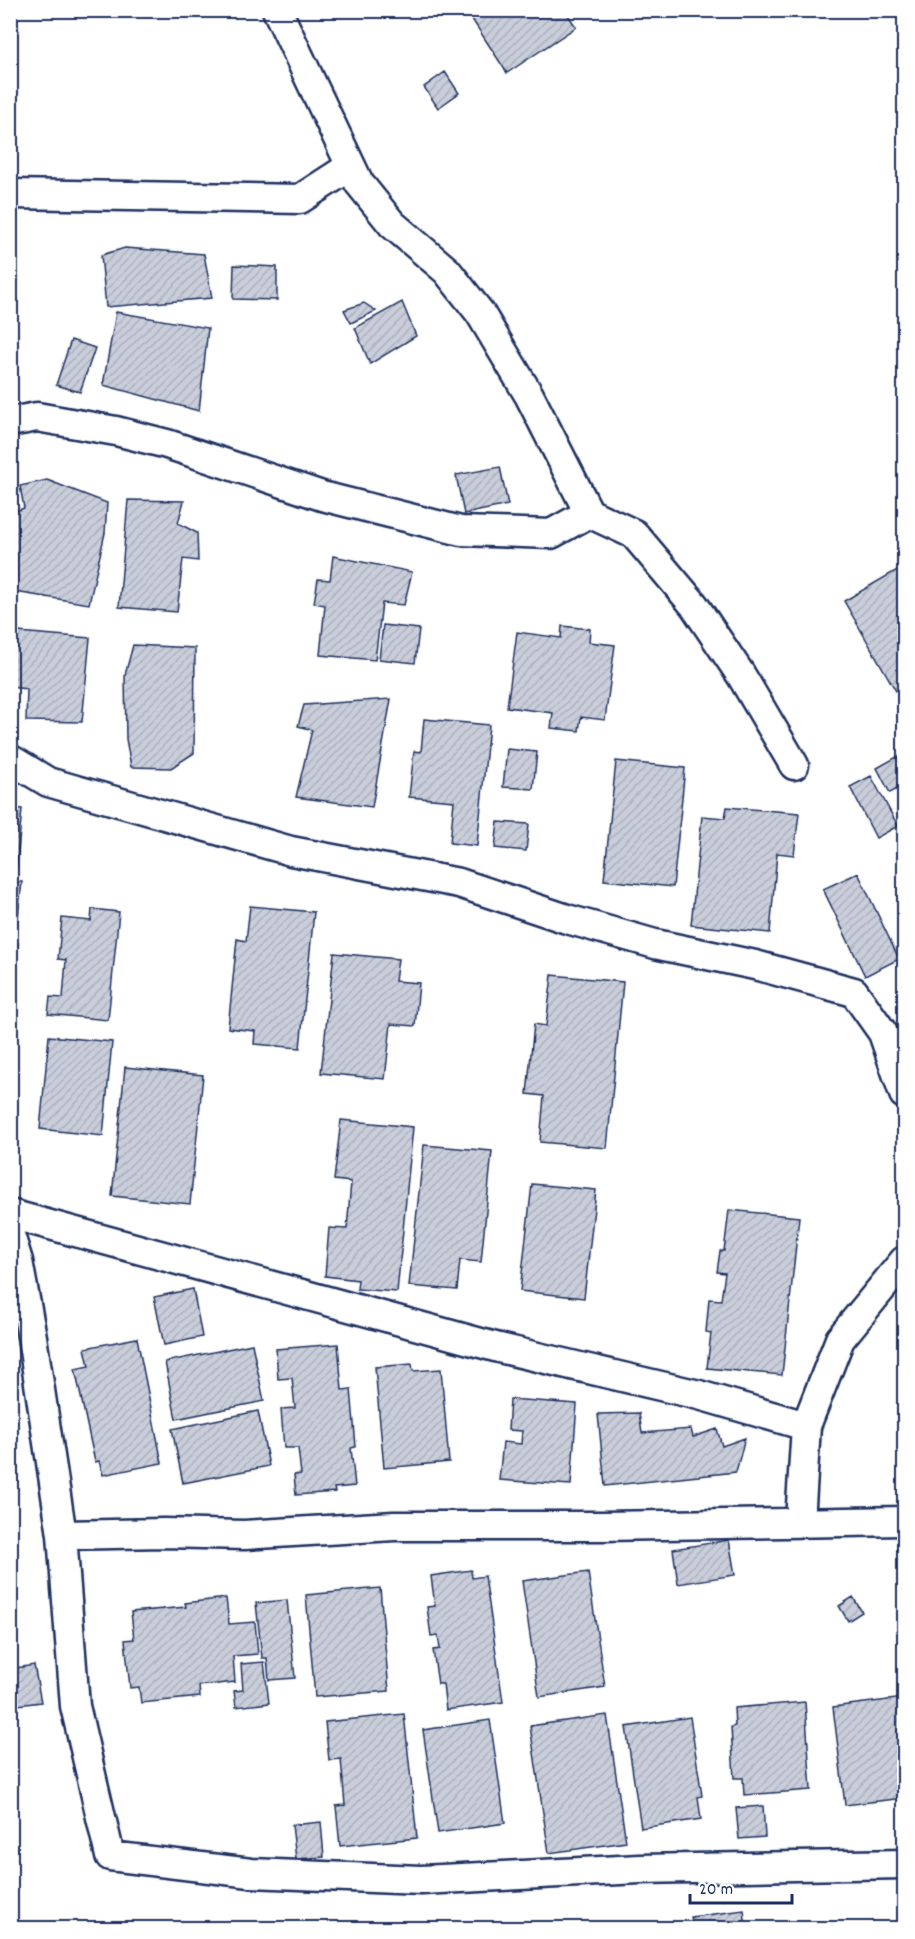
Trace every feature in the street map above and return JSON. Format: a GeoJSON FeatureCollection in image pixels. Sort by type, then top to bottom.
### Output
{"type":"FeatureCollection","features":[{"type":"Feature","properties":{"kind":"street"},"geometry":{"type":"LineString","coordinates":[[277,10],[358,183],[392,224],[447,271],[480,313],[529,394],[569,478],[589,513],[634,534],[694,605],[741,675],[794,765]]}},
{"type":"Feature","properties":{"kind":"street"},"geometry":{"type":"LineString","coordinates":[[10,194],[300,199],[351,166]]}},
{"type":"Feature","properties":{"kind":"street"},"geometry":{"type":"LineString","coordinates":[[10,422],[37,417],[116,431],[167,444],[322,496],[461,531],[551,534],[589,513]]}},
{"type":"Feature","properties":{"kind":"street"},"geometry":{"type":"LineString","coordinates":[[10,759],[48,782],[291,851],[459,883],[567,919],[655,944],[755,965],[854,992],[883,1033],[904,1094]]}},
{"type":"Feature","properties":{"kind":"street"},"geometry":{"type":"LineString","coordinates":[[10,1214],[499,1348],[699,1395],[806,1426]]}},
{"type":"Feature","properties":{"kind":"street"},"geometry":{"type":"LineString","coordinates":[[10,1235],[18,1261],[32,1337],[62,1535],[75,1706],[110,1856],[251,1873],[421,1880],[640,1869],[904,1864]]}},
{"type":"Feature","properties":{"kind":"street"},"geometry":{"type":"LineString","coordinates":[[800,1521],[806,1426],[840,1339],[904,1262]]}},
{"type":"Feature","properties":{"kind":"street"},"geometry":{"type":"LineString","coordinates":[[62,1535],[164,1533],[244,1535],[394,1526],[603,1526],[904,1521]]}},
{"type":"Feature","properties":{"kind":"building"},"geometry":{"type":"Polygon","coordinates":[[[466,10],[565,10],[576,27],[507,73],[466,10]]]}},
{"type":"Feature","properties":{"kind":"building"},"geometry":{"type":"Polygon","coordinates":[[[445,72],[459,93],[438,108],[424,87],[445,72]]]}},
{"type":"Feature","properties":{"kind":"building"},"geometry":{"type":"Polygon","coordinates":[[[125,248],[204,254],[212,298],[106,307],[101,255],[125,248]]]}},
{"type":"Feature","properties":{"kind":"building"},"geometry":{"type":"Polygon","coordinates":[[[234,265],[277,267],[277,300],[233,299],[234,265]]]}},
{"type":"Feature","properties":{"kind":"building"},"geometry":{"type":"Polygon","coordinates":[[[402,302],[416,336],[370,364],[355,328],[402,302]]]}},
{"type":"Feature","properties":{"kind":"building"},"geometry":{"type":"Polygon","coordinates":[[[364,303],[376,311],[351,323],[344,310],[364,303]]]}},
{"type":"Feature","properties":{"kind":"building"},"geometry":{"type":"Polygon","coordinates":[[[116,312],[208,328],[199,411],[103,385],[116,312]]]}},
{"type":"Feature","properties":{"kind":"building"},"geometry":{"type":"Polygon","coordinates":[[[71,340],[95,348],[80,392],[56,385],[71,340]]]}},
{"type":"Feature","properties":{"kind":"building"},"geometry":{"type":"Polygon","coordinates":[[[500,467],[508,505],[464,514],[456,475],[500,467]]]}},
{"type":"Feature","properties":{"kind":"building"},"geometry":{"type":"Polygon","coordinates":[[[47,480],[107,503],[105,533],[89,604],[15,592],[10,565],[10,513],[24,508],[20,486],[47,480]]]}},
{"type":"Feature","properties":{"kind":"building"},"geometry":{"type":"Polygon","coordinates":[[[128,500],[184,501],[178,523],[197,533],[198,561],[183,559],[177,612],[119,607],[128,500]]]}},
{"type":"Feature","properties":{"kind":"building"},"geometry":{"type":"Polygon","coordinates":[[[333,556],[412,572],[404,605],[382,603],[375,660],[320,655],[325,605],[314,603],[318,579],[330,580],[333,556]]]}},
{"type":"Feature","properties":{"kind":"building"},"geometry":{"type":"Polygon","coordinates":[[[904,566],[904,705],[844,601],[904,566]]]}},
{"type":"Feature","properties":{"kind":"building"},"geometry":{"type":"Polygon","coordinates":[[[383,625],[419,629],[415,663],[379,659],[383,625]]]}},
{"type":"Feature","properties":{"kind":"building"},"geometry":{"type":"Polygon","coordinates":[[[562,626],[590,629],[589,642],[615,645],[605,720],[581,717],[579,731],[551,728],[553,713],[507,707],[517,632],[561,638],[562,626]]]}},
{"type":"Feature","properties":{"kind":"building"},"geometry":{"type":"Polygon","coordinates":[[[18,632],[90,638],[82,722],[26,721],[27,689],[10,687],[10,643],[18,632]]]}},
{"type":"Feature","properties":{"kind":"building"},"geometry":{"type":"Polygon","coordinates":[[[133,645],[195,648],[194,753],[171,768],[131,767],[126,739],[125,675],[133,645]]]}},
{"type":"Feature","properties":{"kind":"building"},"geometry":{"type":"Polygon","coordinates":[[[391,699],[372,807],[296,797],[312,730],[298,726],[304,705],[391,699]]]}},
{"type":"Feature","properties":{"kind":"building"},"geometry":{"type":"Polygon","coordinates":[[[424,719],[489,725],[477,846],[450,843],[454,801],[409,797],[414,751],[421,752],[424,719]]]}},
{"type":"Feature","properties":{"kind":"building"},"geometry":{"type":"Polygon","coordinates":[[[507,749],[537,752],[533,789],[503,787],[507,749]]]}},
{"type":"Feature","properties":{"kind":"building"},"geometry":{"type":"Polygon","coordinates":[[[904,753],[904,785],[890,793],[877,768],[904,753]]]}},
{"type":"Feature","properties":{"kind":"building"},"geometry":{"type":"Polygon","coordinates":[[[616,761],[685,768],[673,887],[604,880],[616,761]]]}},
{"type":"Feature","properties":{"kind":"building"},"geometry":{"type":"Polygon","coordinates":[[[871,776],[898,826],[876,838],[850,787],[871,776]]]}},
{"type":"Feature","properties":{"kind":"building"},"geometry":{"type":"Polygon","coordinates":[[[727,807],[799,813],[794,855],[777,853],[770,933],[691,925],[702,816],[725,818],[727,807]]]}},
{"type":"Feature","properties":{"kind":"building"},"geometry":{"type":"Polygon","coordinates":[[[10,808],[22,809],[16,874],[10,873],[10,808]]]}},
{"type":"Feature","properties":{"kind":"building"},"geometry":{"type":"Polygon","coordinates":[[[498,822],[529,824],[526,851],[495,848],[498,822]]]}},
{"type":"Feature","properties":{"kind":"building"},"geometry":{"type":"Polygon","coordinates":[[[858,873],[899,959],[865,976],[823,889],[858,873]]]}},
{"type":"Feature","properties":{"kind":"building"},"geometry":{"type":"Polygon","coordinates":[[[10,881],[22,882],[16,935],[10,934],[10,881]]]}},
{"type":"Feature","properties":{"kind":"building"},"geometry":{"type":"Polygon","coordinates":[[[250,906],[314,912],[300,1048],[254,1044],[255,1031],[228,1028],[237,939],[246,941],[250,906]]]}},
{"type":"Feature","properties":{"kind":"building"},"geometry":{"type":"Polygon","coordinates":[[[92,909],[119,912],[108,1020],[48,1014],[50,997],[63,998],[66,960],[58,959],[62,918],[91,921],[92,909]]]}},
{"type":"Feature","properties":{"kind":"building"},"geometry":{"type":"Polygon","coordinates":[[[10,942],[18,943],[13,996],[10,996],[10,942]]]}},
{"type":"Feature","properties":{"kind":"building"},"geometry":{"type":"Polygon","coordinates":[[[334,953],[398,959],[395,981],[419,983],[415,1026],[391,1024],[385,1079],[321,1073],[334,953]]]}},
{"type":"Feature","properties":{"kind":"building"},"geometry":{"type":"Polygon","coordinates":[[[552,975],[623,982],[607,1148],[540,1142],[544,1096],[527,1094],[534,1024],[546,1026],[552,975]]]}},
{"type":"Feature","properties":{"kind":"building"},"geometry":{"type":"Polygon","coordinates":[[[49,1036],[112,1042],[103,1136],[40,1129],[49,1036]]]}},
{"type":"Feature","properties":{"kind":"building"},"geometry":{"type":"Polygon","coordinates":[[[125,1067],[203,1075],[190,1204],[112,1196],[125,1067]]]}},
{"type":"Feature","properties":{"kind":"building"},"geometry":{"type":"Polygon","coordinates":[[[341,1120],[413,1127],[397,1292],[357,1289],[358,1280],[325,1276],[329,1228],[347,1229],[351,1182],[334,1180],[341,1120]]]}},
{"type":"Feature","properties":{"kind":"building"},"geometry":{"type":"Polygon","coordinates":[[[424,1145],[492,1151],[481,1262],[460,1260],[457,1290],[409,1286],[424,1145]]]}},
{"type":"Feature","properties":{"kind":"building"},"geometry":{"type":"Polygon","coordinates":[[[532,1184],[596,1190],[584,1298],[520,1291],[532,1184]]]}},
{"type":"Feature","properties":{"kind":"building"},"geometry":{"type":"Polygon","coordinates":[[[729,1210],[799,1217],[782,1375],[707,1368],[711,1333],[706,1332],[709,1299],[721,1300],[725,1273],[717,1272],[720,1251],[724,1251],[729,1210]]]}},
{"type":"Feature","properties":{"kind":"building"},"geometry":{"type":"Polygon","coordinates":[[[193,1289],[202,1337],[164,1345],[154,1297],[193,1289]]]}},
{"type":"Feature","properties":{"kind":"building"},"geometry":{"type":"Polygon","coordinates":[[[137,1338],[162,1463],[103,1475],[99,1461],[95,1462],[75,1369],[89,1366],[85,1348],[137,1338]]]}},
{"type":"Feature","properties":{"kind":"building"},"geometry":{"type":"Polygon","coordinates":[[[252,1344],[264,1401],[176,1419],[165,1362],[252,1344]]]}},
{"type":"Feature","properties":{"kind":"building"},"geometry":{"type":"Polygon","coordinates":[[[338,1344],[342,1390],[351,1389],[356,1447],[351,1448],[355,1486],[334,1488],[335,1492],[296,1495],[294,1475],[301,1474],[298,1448],[284,1448],[281,1409],[295,1408],[292,1378],[278,1379],[276,1349],[338,1344]]]}},
{"type":"Feature","properties":{"kind":"building"},"geometry":{"type":"Polygon","coordinates":[[[412,1364],[413,1371],[441,1369],[449,1462],[384,1468],[375,1367],[412,1364]]]}},
{"type":"Feature","properties":{"kind":"building"},"geometry":{"type":"Polygon","coordinates":[[[510,1399],[577,1404],[571,1485],[499,1480],[503,1442],[521,1444],[522,1431],[508,1430],[510,1399]]]}},
{"type":"Feature","properties":{"kind":"building"},"geometry":{"type":"Polygon","coordinates":[[[258,1411],[269,1466],[183,1483],[172,1429],[258,1411]]]}},
{"type":"Feature","properties":{"kind":"building"},"geometry":{"type":"Polygon","coordinates":[[[639,1413],[642,1433],[691,1429],[693,1437],[717,1429],[722,1446],[745,1438],[736,1472],[605,1486],[598,1414],[639,1413]]]}},
{"type":"Feature","properties":{"kind":"building"},"geometry":{"type":"Polygon","coordinates":[[[729,1540],[735,1575],[678,1584],[673,1549],[729,1540]]]}},
{"type":"Feature","properties":{"kind":"building"},"geometry":{"type":"Polygon","coordinates":[[[471,1570],[472,1578],[485,1576],[503,1702],[446,1710],[443,1684],[438,1684],[433,1650],[440,1649],[438,1635],[431,1636],[427,1607],[435,1606],[431,1576],[471,1570]]]}},
{"type":"Feature","properties":{"kind":"building"},"geometry":{"type":"Polygon","coordinates":[[[588,1572],[605,1687],[539,1697],[522,1581],[588,1572]]]}},
{"type":"Feature","properties":{"kind":"building"},"geometry":{"type":"Polygon","coordinates":[[[380,1588],[389,1691],[315,1697],[306,1595],[380,1588]]]}},
{"type":"Feature","properties":{"kind":"building"},"geometry":{"type":"Polygon","coordinates":[[[853,1597],[862,1612],[848,1621],[839,1606],[853,1597]]]}},
{"type":"Feature","properties":{"kind":"building"},"geometry":{"type":"Polygon","coordinates":[[[226,1598],[229,1624],[255,1622],[258,1654],[233,1656],[235,1682],[199,1686],[200,1697],[141,1703],[139,1687],[130,1688],[125,1640],[134,1639],[131,1612],[186,1607],[185,1603],[226,1598]]]}},
{"type":"Feature","properties":{"kind":"building"},"geometry":{"type":"Polygon","coordinates":[[[287,1600],[295,1678],[269,1680],[267,1658],[262,1658],[256,1603],[287,1600]]]}},
{"type":"Feature","properties":{"kind":"building"},"geometry":{"type":"Polygon","coordinates":[[[264,1662],[269,1703],[236,1707],[234,1691],[243,1690],[241,1664],[264,1662]]]}},
{"type":"Feature","properties":{"kind":"building"},"geometry":{"type":"Polygon","coordinates":[[[34,1665],[41,1702],[10,1706],[10,1669],[34,1665]]]}},
{"type":"Feature","properties":{"kind":"building"},"geometry":{"type":"Polygon","coordinates":[[[904,1698],[904,1798],[845,1805],[833,1707],[904,1698]]]}},
{"type":"Feature","properties":{"kind":"building"},"geometry":{"type":"Polygon","coordinates":[[[805,1702],[811,1790],[744,1795],[743,1778],[734,1778],[731,1727],[735,1726],[734,1708],[805,1702]]]}},
{"type":"Feature","properties":{"kind":"building"},"geometry":{"type":"Polygon","coordinates":[[[404,1714],[417,1838],[340,1846],[336,1806],[345,1805],[341,1759],[329,1760],[325,1722],[404,1714]]]}},
{"type":"Feature","properties":{"kind":"building"},"geometry":{"type":"Polygon","coordinates":[[[607,1715],[626,1842],[549,1853],[530,1726],[607,1715]]]}},
{"type":"Feature","properties":{"kind":"building"},"geometry":{"type":"Polygon","coordinates":[[[690,1717],[702,1796],[698,1797],[701,1819],[641,1828],[626,1727],[690,1717]]]}},
{"type":"Feature","properties":{"kind":"building"},"geometry":{"type":"Polygon","coordinates":[[[490,1720],[505,1823],[438,1833],[423,1730],[490,1720]]]}},
{"type":"Feature","properties":{"kind":"building"},"geometry":{"type":"Polygon","coordinates":[[[763,1806],[765,1837],[739,1839],[736,1808],[763,1806]]]}},
{"type":"Feature","properties":{"kind":"building"},"geometry":{"type":"Polygon","coordinates":[[[321,1822],[324,1857],[296,1859],[292,1825],[321,1822]]]}},
{"type":"Feature","properties":{"kind":"building"},"geometry":{"type":"Polygon","coordinates":[[[744,1910],[746,1928],[693,1928],[691,1917],[744,1910]]]}}]}
